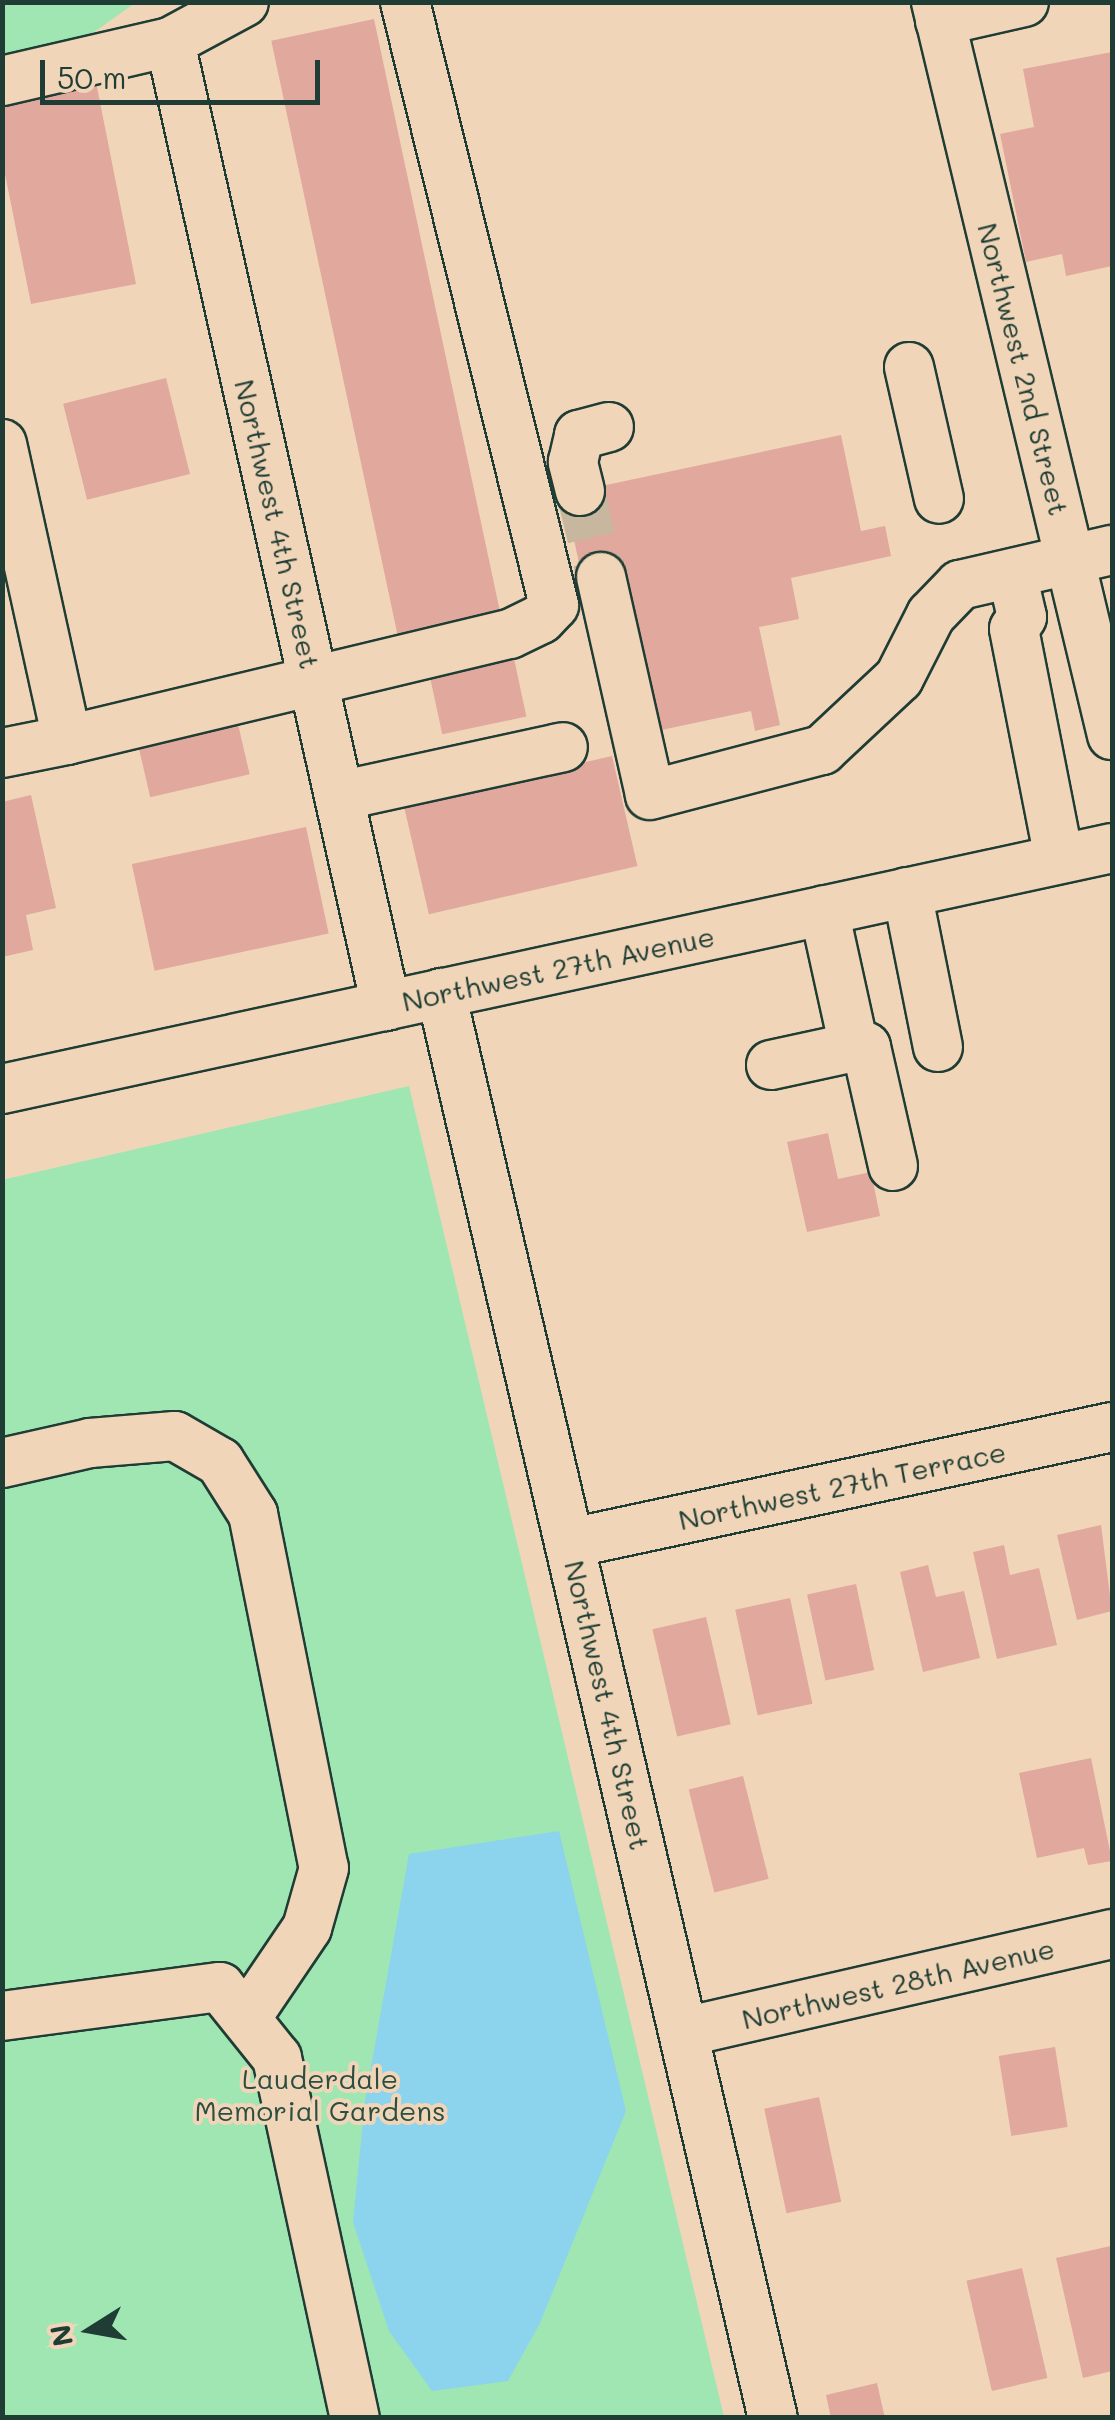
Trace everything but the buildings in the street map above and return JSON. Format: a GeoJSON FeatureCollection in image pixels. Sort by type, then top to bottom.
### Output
{"type":"FeatureCollection","features":[{"type":"Feature","properties":{"kind":"street"},"geometry":{"type":"LineString","coordinates":[[2,81],[170,42],[244,2]]}},
{"type":"Feature","properties":{"kind":"street"},"geometry":{"type":"LineString","coordinates":[[2,753],[314,683],[510,634],[542,619],[554,605],[405,2]]}},
{"type":"Feature","properties":{"kind":"street"},"geometry":{"type":"LineString","coordinates":[[938,12],[1024,2]]}},
{"type":"Feature","properties":{"kind":"street","name":"Northwest 2nd Street"},"geometry":{"type":"LineString","coordinates":[[938,12],[1092,557],[1112,735]]}},
{"type":"Feature","properties":{"kind":"street","name":"Northwest 4th Street"},"geometry":{"type":"LineString","coordinates":[[170,42],[386,1006]]}},
{"type":"Feature","properties":{"kind":"street"},"geometry":{"type":"LineString","coordinates":[[910,367],[940,498]]}},
{"type":"Feature","properties":{"kind":"street"},"geometry":{"type":"LineString","coordinates":[[580,491],[573,462],[580,435],[609,427]]}},
{"type":"Feature","properties":{"kind":"street"},"geometry":{"type":"LineString","coordinates":[[2,444],[67,740]]}},
{"type":"Feature","properties":{"kind":"street"},"geometry":{"type":"LineString","coordinates":[[1017,596],[1092,557]]}},
{"type":"Feature","properties":{"kind":"street"},"geometry":{"type":"LineString","coordinates":[[601,577],[650,794],[822,750],[899,678],[931,614],[960,584],[1017,596],[1038,620],[1088,853]]}},
{"type":"Feature","properties":{"kind":"street"},"geometry":{"type":"LineString","coordinates":[[339,796],[562,747]]}},
{"type":"Feature","properties":{"kind":"street","name":"Northwest 27th Avenue"},"geometry":{"type":"LineString","coordinates":[[2,1089],[1088,853]]}},
{"type":"Feature","properties":{"kind":"street"},"geometry":{"type":"LineString","coordinates":[[907,892],[938,1047]]}},
{"type":"Feature","properties":{"kind":"street"},"geometry":{"type":"LineString","coordinates":[[824,910],[854,1048]]}},
{"type":"Feature","properties":{"kind":"street","name":"Northwest 4th Street"},"geometry":{"type":"LineString","coordinates":[[442,994],[773,2418]]}},
{"type":"Feature","properties":{"kind":"street"},"geometry":{"type":"LineString","coordinates":[[771,1065],[866,1048],[893,1166]]}},
{"type":"Feature","properties":{"kind":"street","name":"Northwest 27th Terrace"},"geometry":{"type":"LineString","coordinates":[[571,1543],[1112,1427]]}},
{"type":"Feature","properties":{"kind":"street"},"geometry":{"type":"LineString","coordinates":[[2,1463],[90,1443],[176,1436],[220,1462],[253,1514],[324,1868],[307,1928],[246,2018]]}},
{"type":"Feature","properties":{"kind":"street","name":"Northwest 28th Avenue"},"geometry":{"type":"LineString","coordinates":[[684,2032],[1112,1934]]}},
{"type":"Feature","properties":{"kind":"street"},"geometry":{"type":"LineString","coordinates":[[2,2016],[220,1987],[277,2058],[355,2418]]}},
{"type":"Feature","properties":{"kind":"green space"},"geometry":{"type":"Polygon","coordinates":[[[2,3],[135,3],[83,40],[3,58],[2,3]]]}},
{"type":"Feature","properties":{"kind":"green space","name":"Lauderdale Memorial Gardens"},"geometry":{"type":"Polygon","coordinates":[[[409,1086],[724,2417],[3,2417],[2,1180],[409,1086]]]}},
{"type":"Feature","properties":{"kind":"water"},"geometry":{"type":"Polygon","coordinates":[[[559,1831],[626,2111],[540,2323],[508,2381],[432,2391],[389,2331],[353,2222],[365,2101],[409,1854],[559,1831]]]}},
{"type":"Feature","properties":{"kind":"tunnel"},"geometry":{"type":"LineString","coordinates":[[580,491],[601,577]]}}]}
